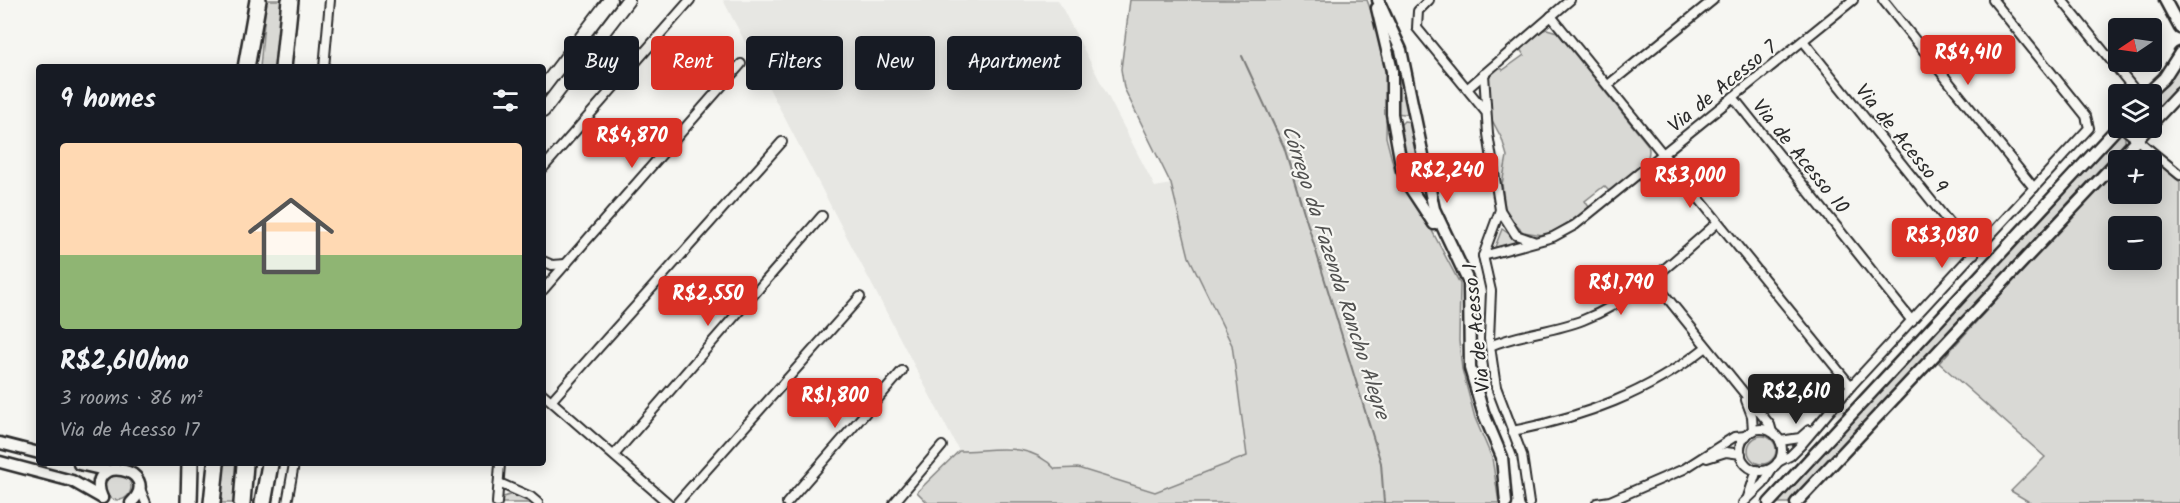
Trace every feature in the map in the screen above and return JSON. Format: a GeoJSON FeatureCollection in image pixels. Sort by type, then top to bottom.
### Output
{"type":"FeatureCollection","features":[{"type":"Feature","properties":{"kind":"highway"},"geometry":{"type":"LineString","coordinates":[[247,64],[259,0]]}},
{"type":"Feature","properties":{"kind":"highway"},"geometry":{"type":"LineString","coordinates":[[254,64],[259,0]]}},
{"type":"Feature","properties":{"kind":"highway"},"geometry":{"type":"LineString","coordinates":[[283,64],[291,0]]}},
{"type":"Feature","properties":{"kind":"highway"},"geometry":{"type":"LineString","coordinates":[[291,0],[292,64]]}},
{"type":"Feature","properties":{"kind":"highway"},"geometry":{"type":"LineString","coordinates":[[189,503],[190,466]]}},
{"type":"Feature","properties":{"kind":"highway"},"geometry":{"type":"LineString","coordinates":[[212,503],[216,466]]}},
{"type":"Feature","properties":{"kind":"highway"},"geometry":{"type":"LineString","coordinates":[[242,503],[245,466]]}},
{"type":"Feature","properties":{"kind":"highway"},"geometry":{"type":"LineString","coordinates":[[262,503],[270,466]]}},
{"type":"Feature","properties":{"kind":"main road"},"geometry":{"type":"LineString","coordinates":[[546,84],[610,0]]}},
{"type":"Feature","properties":{"kind":"main road"},"geometry":{"type":"LineString","coordinates":[[546,107],[628,0]]}},
{"type":"Feature","properties":{"kind":"street"},"geometry":{"type":"LineString","coordinates":[[324,64],[330,0]]}},
{"type":"Feature","properties":{"kind":"street"},"geometry":{"type":"LineString","coordinates":[[546,165],[690,0]]}},
{"type":"Feature","properties":{"kind":"street"},"geometry":{"type":"LineString","coordinates":[[1373,0],[1382,25],[1392,71],[1394,124],[1402,169],[1409,186],[1450,244]]}},
{"type":"Feature","properties":{"kind":"street"},"geometry":{"type":"LineString","coordinates":[[1378,0],[1401,50],[1434,209],[1469,283],[1470,368],[1483,412],[1502,457],[1506,503]]}},
{"type":"Feature","properties":{"kind":"street","name":"Via de Acesso 1"},"geometry":{"type":"LineString","coordinates":[[1430,0],[1421,7],[1416,16],[1421,33],[1468,88],[1485,112]]}},
{"type":"Feature","properties":{"kind":"street"},"geometry":{"type":"LineString","coordinates":[[1468,88],[1570,0]]}},
{"type":"Feature","properties":{"kind":"street"},"geometry":{"type":"LineString","coordinates":[[1608,85],[1713,0]]}},
{"type":"Feature","properties":{"kind":"street","name":"Via de Acesso 7"},"geometry":{"type":"LineString","coordinates":[[1483,256],[1553,237],[1575,225],[1766,69],[1804,42],[1853,0]]}},
{"type":"Feature","properties":{"kind":"street"},"geometry":{"type":"LineString","coordinates":[[1883,0],[2034,188]]}},
{"type":"Feature","properties":{"kind":"street"},"geometry":{"type":"LineString","coordinates":[[1743,393],[1751,412],[1749,433],[1741,454],[1746,464],[1757,470],[1776,464],[1796,451],[1851,386],[2089,128],[2086,116],[1993,0]]}},
{"type":"Feature","properties":{"kind":"street"},"geometry":{"type":"LineString","coordinates":[[2062,0],[2130,84]]}},
{"type":"Feature","properties":{"kind":"street"},"geometry":{"type":"LineString","coordinates":[[2165,0],[2180,28]]}},
{"type":"Feature","properties":{"kind":"street"},"geometry":{"type":"LineString","coordinates":[[1551,16],[1851,386]]}},
{"type":"Feature","properties":{"kind":"street","name":"Via de Acesso 9"},"geometry":{"type":"LineString","coordinates":[[1804,42],[1974,254]]}},
{"type":"Feature","properties":{"kind":"street"},"geometry":{"type":"LineString","coordinates":[[2158,84],[2180,53]]}},
{"type":"Feature","properties":{"kind":"street"},"geometry":{"type":"LineString","coordinates":[[546,287],[741,64]]}},
{"type":"Feature","properties":{"kind":"street","name":"Via de Acesso 1"},"geometry":{"type":"LineString","coordinates":[[1484,74],[1485,112],[1500,210],[1483,256],[1491,291],[1490,346],[1496,387],[1522,454],[1529,503]]}},
{"type":"Feature","properties":{"kind":"street"},"geometry":{"type":"LineString","coordinates":[[2162,112],[2180,93]]}},
{"type":"Feature","properties":{"kind":"street","name":"Via de Acesso 10"},"geometry":{"type":"LineString","coordinates":[[1733,97],[1912,321]]}},
{"type":"Feature","properties":{"kind":"street"},"geometry":{"type":"LineString","coordinates":[[1394,124],[1402,117],[1415,120]]}},
{"type":"Feature","properties":{"kind":"street"},"geometry":{"type":"LineString","coordinates":[[1769,503],[2108,138]]}},
{"type":"Feature","properties":{"kind":"street"},"geometry":{"type":"LineString","coordinates":[[1796,503],[2137,139],[2180,176]]}},
{"type":"Feature","properties":{"kind":"street"},"geometry":{"type":"LineString","coordinates":[[552,400],[782,142]]}},
{"type":"Feature","properties":{"kind":"street"},"geometry":{"type":"LineString","coordinates":[[1402,169],[1410,172],[1426,171]]}},
{"type":"Feature","properties":{"kind":"street"},"geometry":{"type":"LineString","coordinates":[[1500,210],[1516,235],[1537,241]]}},
{"type":"Feature","properties":{"kind":"street"},"geometry":{"type":"LineString","coordinates":[[614,455],[822,216]]}},
{"type":"Feature","properties":{"kind":"street"},"geometry":{"type":"LineString","coordinates":[[1490,346],[1584,320],[1618,303],[1652,279],[1718,223]]}},
{"type":"Feature","properties":{"kind":"street"},"geometry":{"type":"LineString","coordinates":[[546,262],[552,265],[566,264]]}},
{"type":"Feature","properties":{"kind":"street"},"geometry":{"type":"LineString","coordinates":[[1652,279],[1705,348],[1770,424],[1772,432],[1780,441],[1781,455],[1776,464],[1763,484],[1745,500]]}},
{"type":"Feature","properties":{"kind":"street"},"geometry":{"type":"LineString","coordinates":[[677,503],[860,297]]}},
{"type":"Feature","properties":{"kind":"street"},"geometry":{"type":"LineString","coordinates":[[1512,431],[1583,413],[1635,393],[1676,370],[1705,348]]}},
{"type":"Feature","properties":{"kind":"street"},"geometry":{"type":"LineString","coordinates":[[787,503],[902,371]]}},
{"type":"Feature","properties":{"kind":"street"},"geometry":{"type":"LineString","coordinates":[[546,396],[668,503]]}},
{"type":"Feature","properties":{"kind":"street"},"geometry":{"type":"LineString","coordinates":[[1780,441],[1800,438],[1816,426]]}},
{"type":"Feature","properties":{"kind":"street"},"geometry":{"type":"LineString","coordinates":[[1597,503],[1609,502],[1667,477],[1700,460],[1734,437],[1760,429],[1772,432]]}},
{"type":"Feature","properties":{"kind":"street"},"geometry":{"type":"LineString","coordinates":[[0,443],[36,452]]}},
{"type":"Feature","properties":{"kind":"street"},"geometry":{"type":"LineString","coordinates":[[894,503],[942,446]]}},
{"type":"Feature","properties":{"kind":"street"},"geometry":{"type":"LineString","coordinates":[[1700,460],[1726,452],[1741,454]]}},
{"type":"Feature","properties":{"kind":"street"},"geometry":{"type":"LineString","coordinates":[[0,462],[72,481],[103,501]]}},
{"type":"Feature","properties":{"kind":"street"},"geometry":{"type":"LineString","coordinates":[[94,466],[125,469],[138,482],[138,494],[131,503]]}},
{"type":"Feature","properties":{"kind":"street"},"geometry":{"type":"LineString","coordinates":[[134,466],[146,503]]}},
{"type":"Feature","properties":{"kind":"street"},"geometry":{"type":"LineString","coordinates":[[287,503],[294,466]]}},
{"type":"Feature","properties":{"kind":"street"},"geometry":{"type":"LineString","coordinates":[[497,503],[500,466]]}},
{"type":"Feature","properties":{"kind":"street"},"geometry":{"type":"LineString","coordinates":[[103,501],[100,486],[110,468]]}},
{"type":"Feature","properties":{"kind":"street"},"geometry":{"type":"LineString","coordinates":[[1745,500],[1757,470]]}},
{"type":"Feature","properties":{"kind":"street"},"geometry":{"type":"LineString","coordinates":[[499,483],[531,497],[538,503]]}},
{"type":"Feature","properties":{"kind":"shaded area"},"geometry":{"type":"Polygon","coordinates":[[[266,0],[286,0],[279,64],[260,64],[266,0]]]}},
{"type":"Feature","properties":{"kind":"shaded area"},"geometry":{"type":"Polygon","coordinates":[[[615,0],[620,0],[593,36],[588,36],[615,0]]]}},
{"type":"Feature","properties":{"kind":"shaded area"},"geometry":{"type":"Polygon","coordinates":[[[723,0],[1058,0],[1077,36],[947,36],[947,90],[1082,90],[1082,46],[1155,187],[1171,184],[1189,257],[1232,345],[1247,456],[1155,492],[1078,468],[1055,469],[1046,459],[1007,447],[991,451],[959,451],[770,90],[843,90],[843,36],[746,36],[746,44],[723,0]]]}},
{"type":"Feature","properties":{"kind":"shaded area"},"geometry":{"type":"Polygon","coordinates":[[[1130,0],[1367,0],[1374,19],[1387,81],[1386,137],[1395,172],[1430,227],[1460,284],[1459,341],[1462,369],[1475,418],[1492,458],[1499,503],[928,503],[917,492],[959,451],[1010,449],[1022,451],[1045,460],[1055,469],[1078,468],[1155,492],[1247,456],[1232,345],[1189,257],[1171,184],[1124,88],[1121,69],[1130,0]]]}},
{"type":"Feature","properties":{"kind":"shaded area"},"geometry":{"type":"Polygon","coordinates":[[[1386,25],[1400,56],[1412,115],[1396,113],[1386,25]]]}},
{"type":"Feature","properties":{"kind":"shaded area"},"geometry":{"type":"Polygon","coordinates":[[[1547,29],[1557,32],[1648,145],[1649,152],[1643,166],[1630,178],[1610,192],[1604,186],[1585,201],[1589,207],[1587,211],[1553,232],[1543,235],[1523,232],[1509,218],[1505,208],[1502,184],[1507,156],[1502,139],[1492,120],[1486,83],[1490,73],[1498,65],[1503,70],[1524,55],[1519,48],[1547,29]]]}},
{"type":"Feature","properties":{"kind":"shaded area"},"geometry":{"type":"Polygon","coordinates":[[[2180,65],[2180,85],[2162,104],[2162,89],[2180,65]]]}},
{"type":"Feature","properties":{"kind":"shaded area"},"geometry":{"type":"Polygon","coordinates":[[[564,67],[564,75],[546,99],[546,91],[564,67]]]}},
{"type":"Feature","properties":{"kind":"shaded area"},"geometry":{"type":"Polygon","coordinates":[[[1404,121],[1411,122],[1419,155],[1413,161],[1403,158],[1399,126],[1404,121]]]}},
{"type":"Feature","properties":{"kind":"shaded area"},"geometry":{"type":"Polygon","coordinates":[[[2116,138],[2125,138],[2125,142],[2118,150],[2108,150],[2108,160],[1789,503],[1776,503],[2116,138]]]}},
{"type":"Feature","properties":{"kind":"shaded area"},"geometry":{"type":"Polygon","coordinates":[[[2162,167],[2180,182],[2180,503],[2031,503],[2011,491],[2045,457],[1939,363],[2108,176],[2108,204],[2162,204],[2162,167]]]}},
{"type":"Feature","properties":{"kind":"shaded area"},"geometry":{"type":"Polygon","coordinates":[[[1410,178],[1423,179],[1430,211],[1410,178]]]}},
{"type":"Feature","properties":{"kind":"shaded area"},"geometry":{"type":"Polygon","coordinates":[[[1502,229],[1521,242],[1521,244],[1495,247],[1502,229]]]}},
{"type":"Feature","properties":{"kind":"shaded area"},"geometry":{"type":"Polygon","coordinates":[[[1762,436],[1772,440],[1776,450],[1772,460],[1762,464],[1752,460],[1748,450],[1752,440],[1762,436]]]}},
{"type":"Feature","properties":{"kind":"shaded area"},"geometry":{"type":"Polygon","coordinates":[[[221,466],[240,466],[236,503],[217,503],[221,466]]]}},
{"type":"Feature","properties":{"kind":"shaded area"},"geometry":{"type":"Polygon","coordinates":[[[118,474],[127,478],[131,487],[127,496],[118,500],[109,496],[105,487],[109,478],[118,474]]]}},
{"type":"Feature","properties":{"kind":"shaded area"},"geometry":{"type":"Polygon","coordinates":[[[516,493],[533,503],[500,503],[503,497],[516,493]]]}},
{"type":"Feature","properties":{"kind":"waterway","name":"Córrego da Fazenda Rancho Alegre"},"geometry":{"type":"LineString","coordinates":[[1242,56],[1284,147],[1381,463],[1384,503]]}}]}
